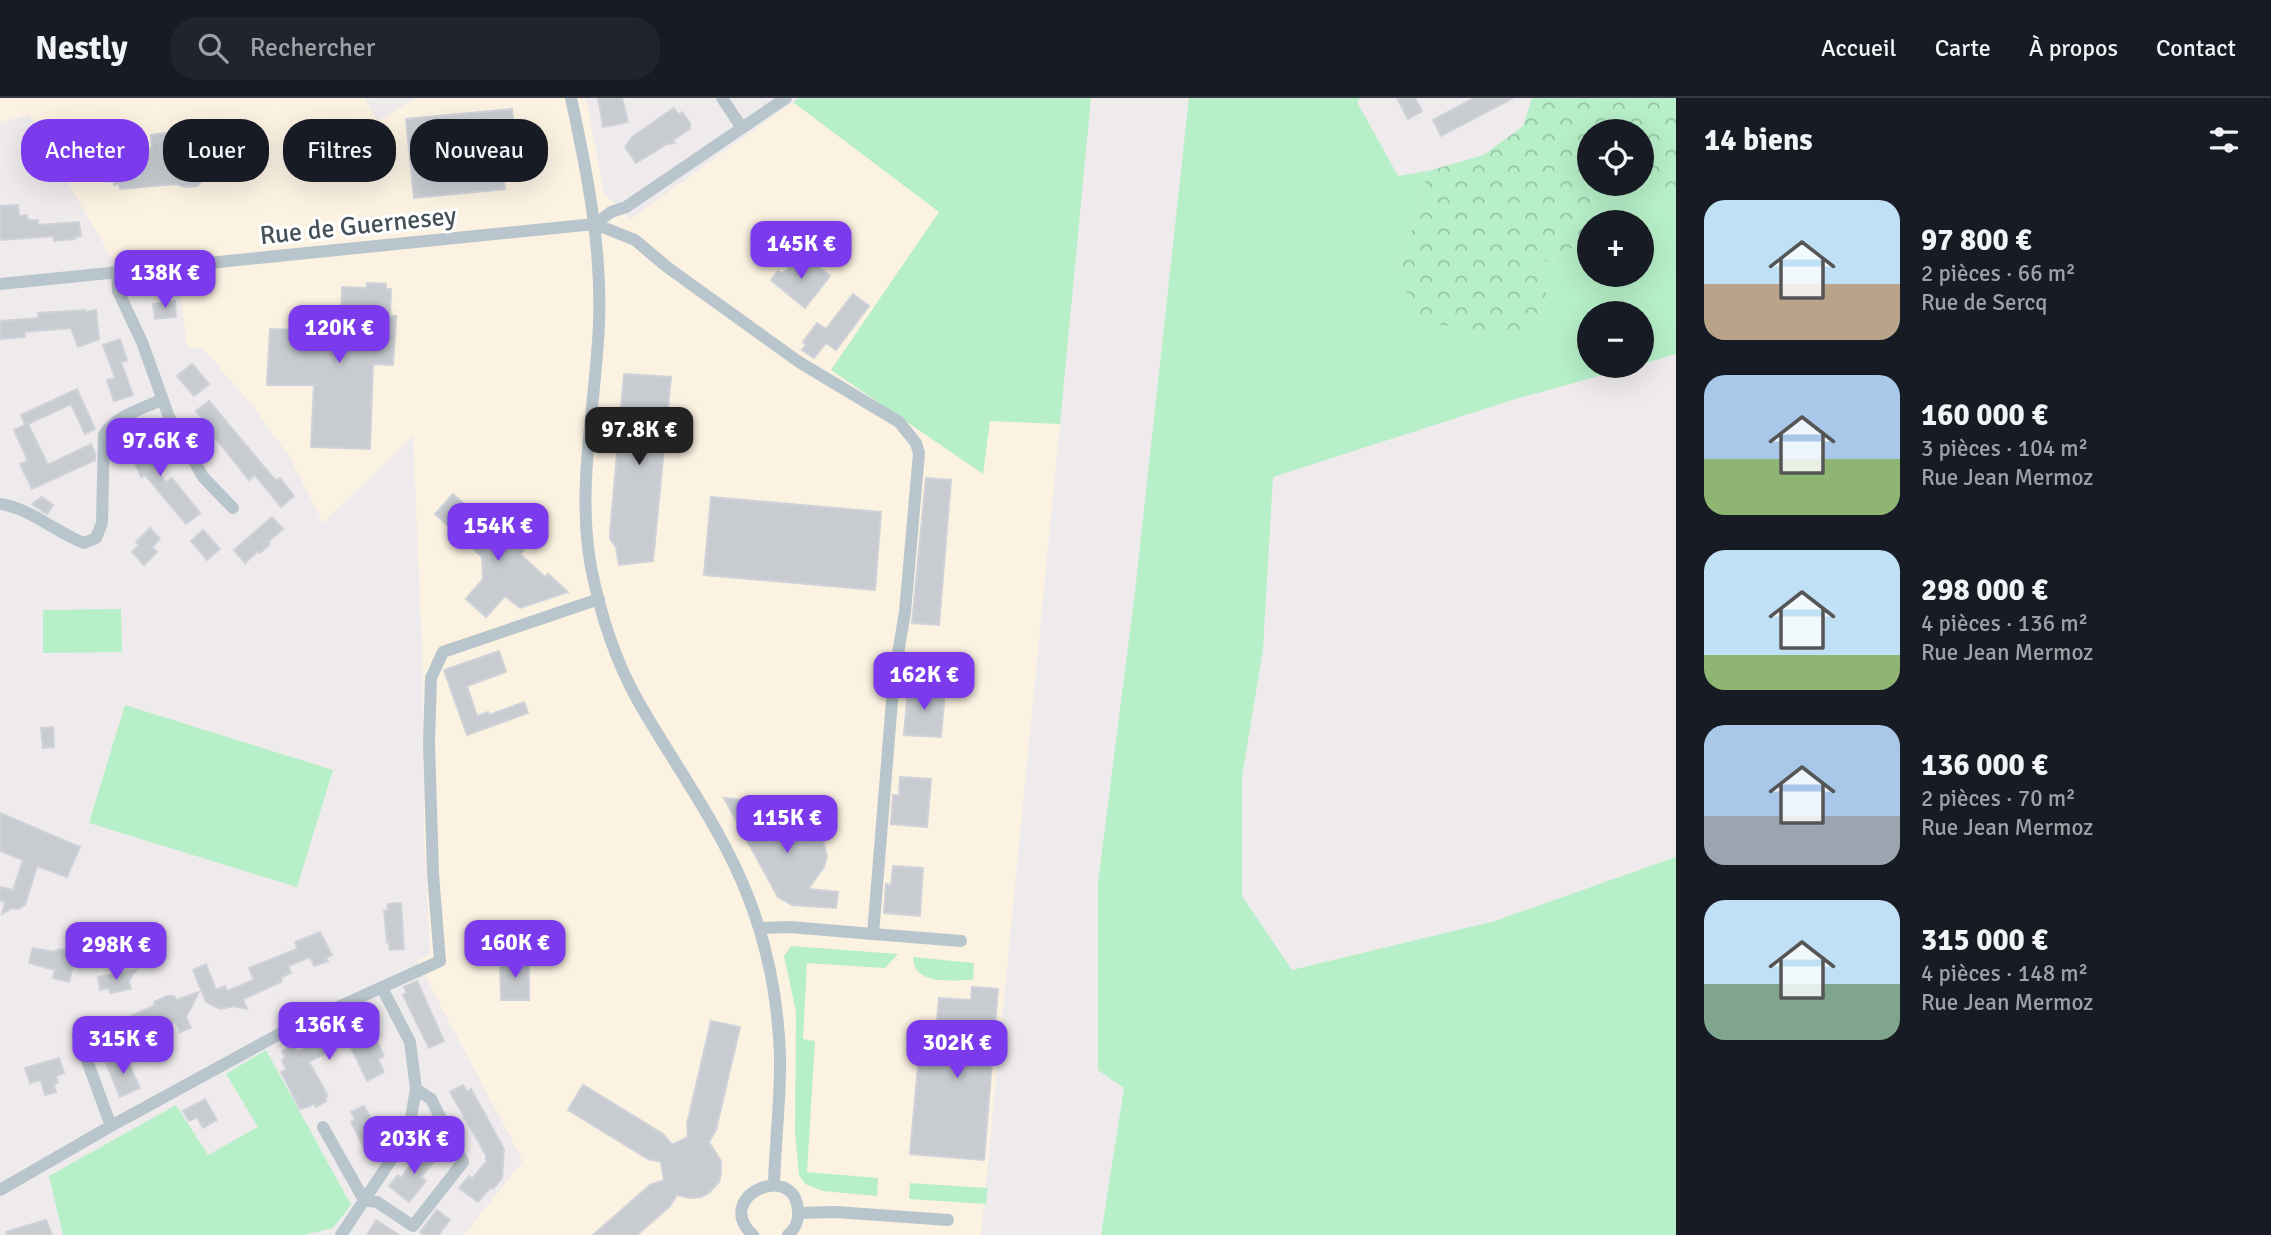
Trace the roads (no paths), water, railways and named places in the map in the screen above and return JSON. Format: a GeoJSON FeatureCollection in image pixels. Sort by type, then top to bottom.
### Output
{"type":"FeatureCollection","features":[{"type":"Feature","properties":{"kind":"street"},"geometry":{"type":"LineString","coordinates":[[572,98],[588,177],[599,276],[599,326],[587,454],[586,500],[591,566],[616,655],[629,684],[734,863],[760,928],[774,990],[780,1056],[774,1185]]}},
{"type":"Feature","properties":{"kind":"street"},"geometry":{"type":"LineString","coordinates":[[722,98],[742,128]]}},
{"type":"Feature","properties":{"kind":"street"},"geometry":{"type":"LineString","coordinates":[[595,224],[611,212],[626,207],[786,98]]}},
{"type":"Feature","properties":{"kind":"street"},"geometry":{"type":"LineString","coordinates":[[595,224],[635,240],[667,267],[799,362],[899,422],[916,443],[919,453],[905,612],[894,677],[873,934]]}},
{"type":"Feature","properties":{"kind":"street","name":"Rue de Guernesey"},"geometry":{"type":"LineString","coordinates":[[0,284],[595,224]]}},
{"type":"Feature","properties":{"kind":"street"},"geometry":{"type":"LineString","coordinates":[[117,272],[118,291],[142,342],[161,400],[203,477],[233,508]]}},
{"type":"Feature","properties":{"kind":"street"},"geometry":{"type":"LineString","coordinates":[[0,504],[20,509],[68,537],[84,543],[96,538],[102,523],[104,435],[118,420],[161,400]]}},
{"type":"Feature","properties":{"kind":"street"},"geometry":{"type":"LineString","coordinates":[[0,1190],[285,1031],[440,961],[432,848],[429,743],[431,678],[443,652],[599,599]]}},
{"type":"Feature","properties":{"kind":"street"},"geometry":{"type":"LineString","coordinates":[[760,928],[790,927],[961,941]]}},
{"type":"Feature","properties":{"kind":"street"},"geometry":{"type":"LineString","coordinates":[[341,1235],[401,1145],[411,1118],[416,1089],[410,1042],[382,988]]}},
{"type":"Feature","properties":{"kind":"street"},"geometry":{"type":"LineString","coordinates":[[78,1036],[111,1126]]}},
{"type":"Feature","properties":{"kind":"street"},"geometry":{"type":"LineString","coordinates":[[364,1200],[377,1202],[413,1226],[463,1162],[431,1099],[416,1089]]}},
{"type":"Feature","properties":{"kind":"street"},"geometry":{"type":"LineString","coordinates":[[323,1127],[364,1200]]}},
{"type":"Feature","properties":{"kind":"street"},"geometry":{"type":"LineString","coordinates":[[748,1234],[742,1214],[748,1196],[765,1185],[774,1185],[789,1192],[799,1213],[797,1223],[788,1235]]}},
{"type":"Feature","properties":{"kind":"street"},"geometry":{"type":"LineString","coordinates":[[799,1213],[836,1212],[948,1220]]}}]}
